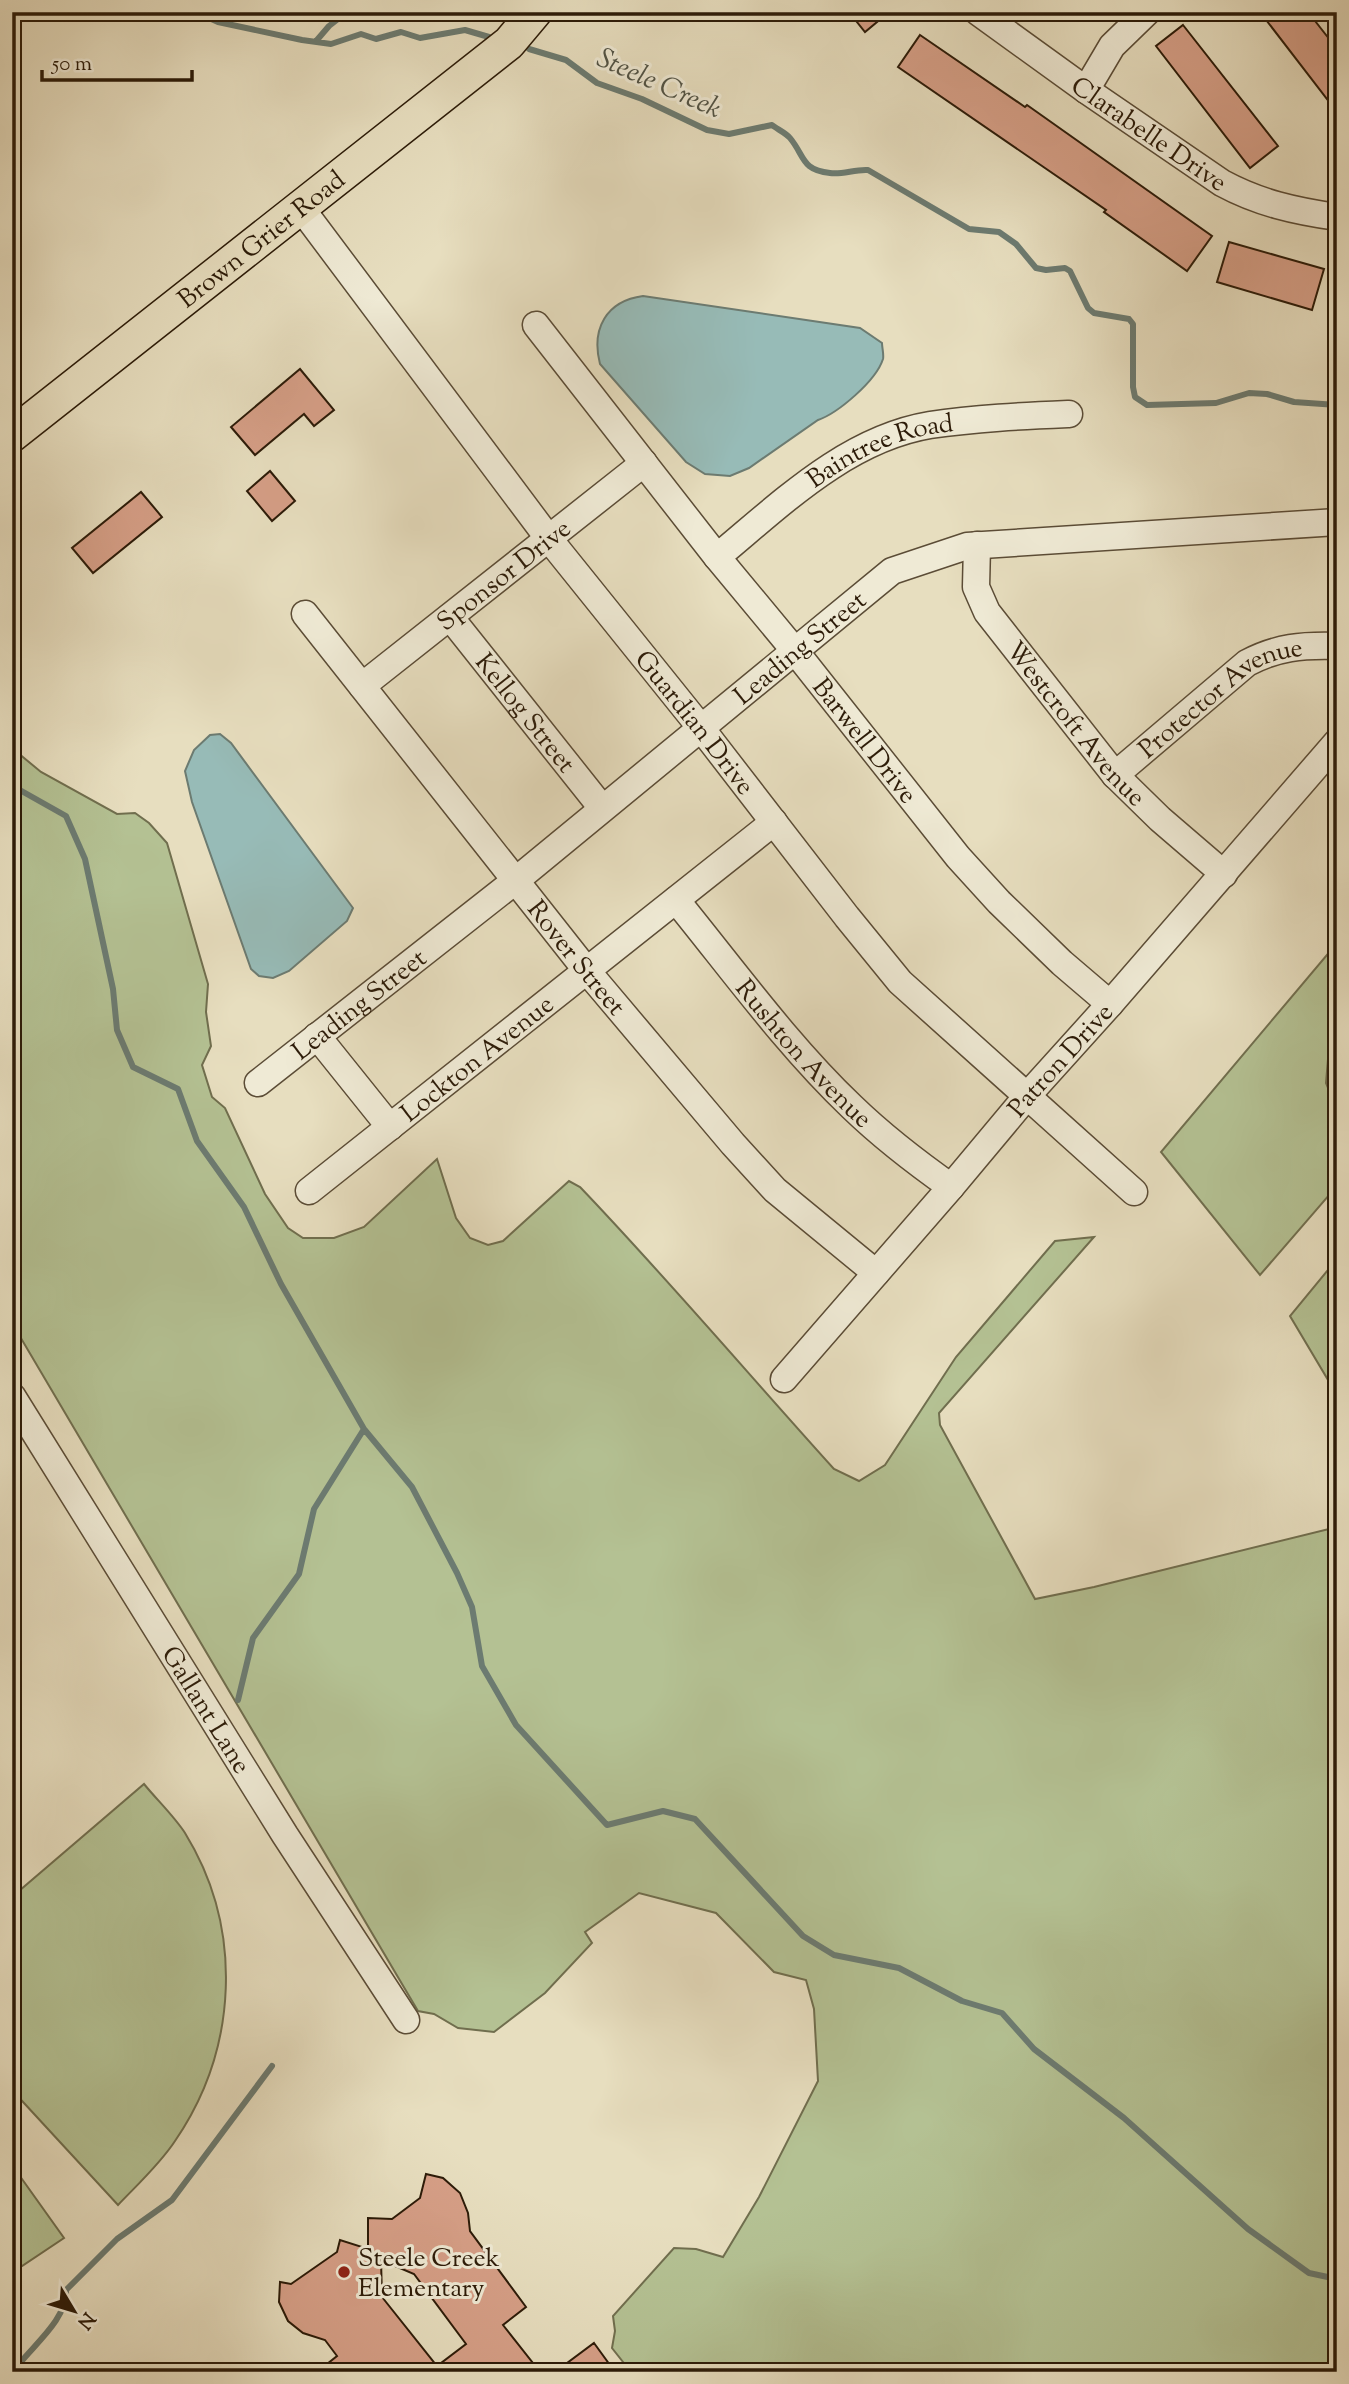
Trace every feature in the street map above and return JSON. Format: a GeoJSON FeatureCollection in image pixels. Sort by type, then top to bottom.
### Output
{"type":"FeatureCollection","features":[{"type":"Feature","properties":{"kind":"main road","name":"Brown Grier Road"},"geometry":{"type":"LineString","coordinates":[[12,435],[509,43],[535,12]]}},
{"type":"Feature","properties":{"kind":"main road","name":"Brown Grier Road"},"geometry":{"type":"LineString","coordinates":[[509,43],[523,38],[558,12]]}},
{"type":"Feature","properties":{"kind":"street","name":"Clarabelle Drive"},"geometry":{"type":"LineString","coordinates":[[978,12],[1200,169],[1243,194],[1280,207],[1337,217]]}},
{"type":"Feature","properties":{"kind":"street"},"geometry":{"type":"LineString","coordinates":[[1086,90],[1112,46],[1147,12]]}},
{"type":"Feature","properties":{"kind":"street","name":"Guardian Drive"},"geometry":{"type":"LineString","coordinates":[[300,208],[549,540],[701,728],[900,982],[1134,1192]]}},
{"type":"Feature","properties":{"kind":"street","name":"Barwell Drive"},"geometry":{"type":"LineString","coordinates":[[536,325],[717,557],[795,651],[958,858],[999,902],[1110,1004]]}},
{"type":"Feature","properties":{"kind":"street","name":"Baintree Road"},"geometry":{"type":"LineString","coordinates":[[717,557],[813,478],[892,436],[928,426],[1069,414]]}},
{"type":"Feature","properties":{"kind":"street","name":"Sponsor Drive"},"geometry":{"type":"LineString","coordinates":[[362,686],[644,463]]}},
{"type":"Feature","properties":{"kind":"street","name":"Leading Street"},"geometry":{"type":"LineString","coordinates":[[258,1083],[515,881],[892,571],[935,555],[977,545],[1337,522]]}},
{"type":"Feature","properties":{"kind":"street","name":"Westcroft Avenue"},"geometry":{"type":"LineString","coordinates":[[977,545],[976,587],[986,612],[1115,775],[1160,819],[1224,874]]}},
{"type":"Feature","properties":{"kind":"street","name":"Rover Street"},"geometry":{"type":"LineString","coordinates":[[305,614],[587,971],[733,1144],[775,1190],[876,1273]]}},
{"type":"Feature","properties":{"kind":"street","name":"Kellog Street"},"geometry":{"type":"LineString","coordinates":[[450,617],[602,808]]}},
{"type":"Feature","properties":{"kind":"street","name":"Protector Avenue"},"geometry":{"type":"LineString","coordinates":[[1115,775],[1247,663],[1267,652],[1337,646]]}},
{"type":"Feature","properties":{"kind":"street","name":"Patron Drive"},"geometry":{"type":"LineString","coordinates":[[784,1379],[1337,742]]}},
{"type":"Feature","properties":{"kind":"street","name":"Lockton Avenue"},"geometry":{"type":"LineString","coordinates":[[309,1191],[774,822]]}},
{"type":"Feature","properties":{"kind":"street","name":"Rushton Avenue"},"geometry":{"type":"LineString","coordinates":[[676,900],[792,1043],[852,1107],[925,1169],[951,1187]]}},
{"type":"Feature","properties":{"kind":"street"},"geometry":{"type":"LineString","coordinates":[[317,1036],[390,1127]]}},
{"type":"Feature","properties":{"kind":"street","name":"Gallant Lane"},"geometry":{"type":"LineString","coordinates":[[12,1396],[285,1835],[406,2020]]}},
{"type":"Feature","properties":{"kind":"green space"},"geometry":{"type":"Polygon","coordinates":[[[12,748],[41,772],[117,814],[135,813],[149,823],[167,843],[208,984],[206,1012],[211,1046],[202,1065],[212,1097],[225,1108],[265,1194],[288,1228],[303,1238],[334,1238],[364,1227],[437,1159],[456,1218],[470,1238],[488,1245],[503,1241],[569,1181],[580,1187],[612,1221],[834,1469],[859,1481],[885,1465],[956,1357],[1055,1241],[1094,1237],[939,1413],[940,1425],[1035,1599],[1337,1527],[1337,2372],[631,2372],[612,2348],[615,2331],[613,2316],[674,2248],[696,2249],[723,2257],[759,2197],[818,2081],[814,2009],[806,1980],[774,1972],[716,1913],[639,1893],[585,1932],[592,1943],[545,1993],[494,2032],[458,2028],[434,2014],[418,2011],[12,1323],[12,748]]]}},
{"type":"Feature","properties":{"kind":"green space"},"geometry":{"type":"Polygon","coordinates":[[[1337,943],[1337,1019],[1331,1023],[1326,1083],[1337,1109],[1337,1186],[1260,1275],[1161,1152],[1337,943]]]}},
{"type":"Feature","properties":{"kind":"green space"},"geometry":{"type":"Polygon","coordinates":[[[1337,1259],[1337,1395],[1290,1316],[1337,1259]]]}},
{"type":"Feature","properties":{"kind":"green space"},"geometry":{"type":"Polygon","coordinates":[[[144,1784],[181,1827],[204,1870],[217,1909],[224,1948],[226,1988],[221,2028],[211,2068],[196,2105],[169,2150],[118,2205],[12,2090],[12,1897],[144,1784]]]}},
{"type":"Feature","properties":{"kind":"green space"},"geometry":{"type":"Polygon","coordinates":[[[12,2165],[64,2238],[22,2266],[12,2269],[12,2165]]]}},
{"type":"Feature","properties":{"kind":"water"},"geometry":{"type":"Polygon","coordinates":[[[643,296],[860,328],[882,343],[883,359],[873,377],[846,403],[749,468],[730,476],[705,474],[686,462],[600,364],[598,339],[604,319],[619,304],[643,296]]]}},
{"type":"Feature","properties":{"kind":"water"},"geometry":{"type":"Polygon","coordinates":[[[220,734],[231,743],[353,908],[347,921],[289,971],[273,978],[259,976],[251,969],[192,802],[185,771],[194,750],[210,735],[220,734]]]}},
{"type":"Feature","properties":{"kind":"building"},"geometry":{"type":"Polygon","coordinates":[[[849,12],[889,12],[865,32],[849,12]]]}},
{"type":"Feature","properties":{"kind":"building"},"geometry":{"type":"Polygon","coordinates":[[[1260,12],[1308,12],[1337,49],[1337,112],[1260,12]]]}},
{"type":"Feature","properties":{"kind":"building"},"geometry":{"type":"Polygon","coordinates":[[[1183,25],[1278,146],[1250,168],[1156,46],[1183,25]]]}},
{"type":"Feature","properties":{"kind":"building"},"geometry":{"type":"Polygon","coordinates":[[[920,35],[1025,107],[1027,105],[1212,236],[1187,271],[1104,212],[1106,210],[898,67],[920,35]]]}},
{"type":"Feature","properties":{"kind":"building"},"geometry":{"type":"Polygon","coordinates":[[[1229,242],[1324,269],[1312,310],[1217,282],[1229,242]]]}},
{"type":"Feature","properties":{"kind":"building"},"geometry":{"type":"Polygon","coordinates":[[[300,369],[334,410],[314,426],[304,414],[255,455],[231,427],[300,369]]]}},
{"type":"Feature","properties":{"kind":"building"},"geometry":{"type":"Polygon","coordinates":[[[270,471],[295,501],[272,521],[247,491],[270,471]]]}},
{"type":"Feature","properties":{"kind":"building"},"geometry":{"type":"Polygon","coordinates":[[[141,492],[162,517],[93,573],[72,548],[141,492]]]}},
{"type":"Feature","properties":{"kind":"building","name":"Steele Creek Elementary"},"geometry":{"type":"Polygon","coordinates":[[[426,2174],[443,2178],[460,2193],[468,2213],[470,2231],[526,2307],[503,2325],[540,2372],[317,2372],[337,2356],[325,2340],[303,2333],[288,2321],[279,2302],[280,2282],[291,2284],[337,2252],[340,2240],[368,2249],[368,2218],[392,2219],[420,2198],[426,2174]],[[381,2260],[382,2297],[437,2366],[466,2344],[414,2274],[381,2260]]]}},
{"type":"Feature","properties":{"kind":"building"},"geometry":{"type":"Polygon","coordinates":[[[594,2343],[615,2372],[555,2372],[594,2343]]]}},
{"type":"Feature","properties":{"kind":"waterway","name":"Steele Creek"},"geometry":{"type":"LineString","coordinates":[[196,12],[218,22],[331,44],[361,34],[376,39],[401,32],[420,38],[465,30],[489,37]]}},
{"type":"Feature","properties":{"kind":"waterway"},"geometry":{"type":"LineString","coordinates":[[317,40],[347,12]]}},
{"type":"Feature","properties":{"kind":"waterway","name":"Steele Creek"},"geometry":{"type":"LineString","coordinates":[[529,49],[566,60],[597,83],[642,99],[707,130],[729,134],[772,125],[788,136],[805,161],[814,169],[835,173],[868,170],[969,229],[999,232],[1016,244],[1036,268],[1065,268],[1070,271],[1088,308],[1094,313],[1129,319],[1133,324],[1133,387],[1135,397],[1147,405],[1216,403],[1249,393],[1267,394],[1294,402],[1337,405]]}},
{"type":"Feature","properties":{"kind":"waterway"},"geometry":{"type":"LineString","coordinates":[[12,782],[18,789],[66,816],[85,859],[113,989],[117,1030],[133,1067],[178,1089],[197,1141],[244,1207],[281,1284],[364,1429],[412,1487],[472,1607],[482,1666],[516,1725],[607,1825],[663,1811],[695,1819],[803,1936],[834,1955],[899,1968],[962,2001],[1002,2013],[1034,2049],[1124,2118],[1248,2229],[1309,2273],[1337,2279]]}},
{"type":"Feature","properties":{"kind":"waterway"},"geometry":{"type":"LineString","coordinates":[[238,1700],[253,1638],[299,1574],[314,1509],[364,1429]]}},
{"type":"Feature","properties":{"kind":"waterway"},"geometry":{"type":"LineString","coordinates":[[19,2372],[20,2363],[62,2310],[66,2290],[117,2239],[172,2200],[272,2066]]}},
{"type":"Feature","properties":{"kind":"place","name":"Steele Creek Elementary"},"geometry":{"type":"Point","coordinates":[344,2272]}}]}
